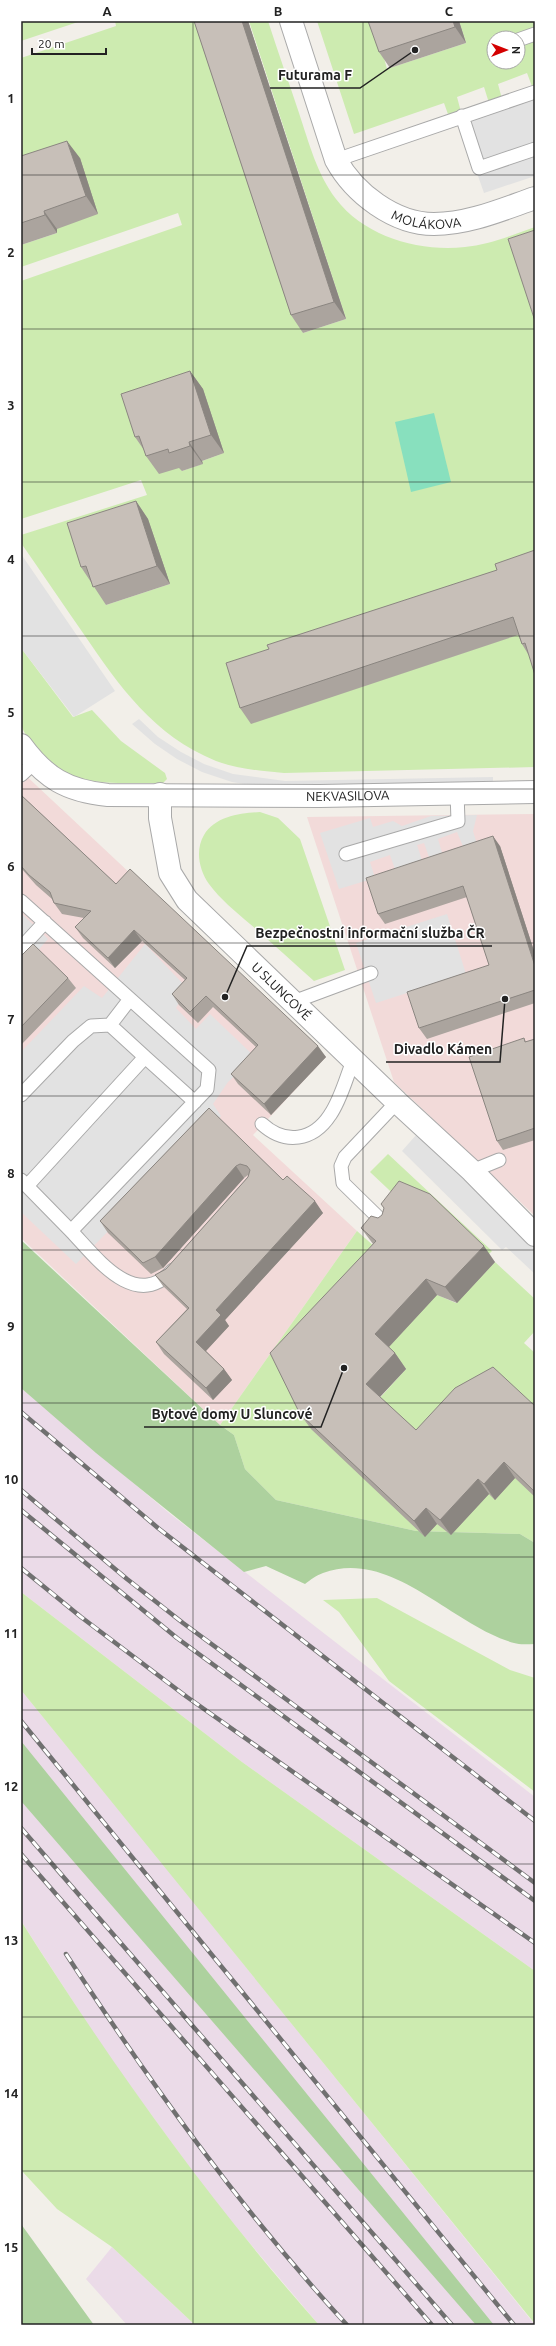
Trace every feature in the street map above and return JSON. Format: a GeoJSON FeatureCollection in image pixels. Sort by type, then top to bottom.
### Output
{"type":"FeatureCollection","features":[{"type":"Feature","properties":{"kind":"street","name":"MOLÁKOVA"},"geometry":{"type":"LineString","coordinates":[[291,21],[336,160],[345,176],[359,192],[406,219],[433,224],[467,220],[535,198]]}},
{"type":"Feature","properties":{"kind":"street"},"geometry":{"type":"LineString","coordinates":[[21,745],[28,769],[84,792],[108,795],[160,794]]}},
{"type":"Feature","properties":{"kind":"street","name":"NEKVASILOVA"},"geometry":{"type":"LineString","coordinates":[[160,794],[320,796],[535,792]]}},
{"type":"Feature","properties":{"kind":"street","name":"U SLUNCOVÉ"},"geometry":{"type":"LineString","coordinates":[[160,794],[160,818],[170,873],[187,900],[353,1061],[472,1171],[535,1234]]}},
{"type":"Feature","properties":{"kind":"lane"},"geometry":{"type":"LineString","coordinates":[[336,160],[535,92]]}},
{"type":"Feature","properties":{"kind":"lane"},"geometry":{"type":"LineString","coordinates":[[462,116],[479,168],[535,149]]}},
{"type":"Feature","properties":{"kind":"lane"},"geometry":{"type":"LineString","coordinates":[[346,854],[458,821],[456,793]]}},
{"type":"Feature","properties":{"kind":"lane"},"geometry":{"type":"LineString","coordinates":[[21,901],[208,1070],[207,1089],[71,1230]]}},
{"type":"Feature","properties":{"kind":"lane"},"geometry":{"type":"LineString","coordinates":[[21,948],[45,922]]}},
{"type":"Feature","properties":{"kind":"lane"},"geometry":{"type":"LineString","coordinates":[[293,1002],[371,973]]}},
{"type":"Feature","properties":{"kind":"lane"},"geometry":{"type":"LineString","coordinates":[[110,1025],[130,999]]}},
{"type":"Feature","properties":{"kind":"lane"},"geometry":{"type":"LineString","coordinates":[[21,1095],[73,1041],[91,1026],[110,1025],[195,1102]]}},
{"type":"Feature","properties":{"kind":"lane"},"geometry":{"type":"LineString","coordinates":[[145,1057],[24,1183],[114,1276],[129,1284],[143,1285],[156,1282],[168,1275],[183,1258]]}},
{"type":"Feature","properties":{"kind":"lane"},"geometry":{"type":"LineString","coordinates":[[262,1124],[273,1134],[286,1138],[305,1134],[323,1124],[331,1114],[353,1061]]}},
{"type":"Feature","properties":{"kind":"lane"},"geometry":{"type":"LineString","coordinates":[[387,1226],[343,1183],[341,1166],[345,1157],[397,1102]]}},
{"type":"Feature","properties":{"kind":"lane"},"geometry":{"type":"LineString","coordinates":[[472,1171],[499,1160]]}},
{"type":"Feature","properties":{"kind":"shaded area"},"geometry":{"type":"Polygon","coordinates":[[[535,88],[535,176],[484,193],[457,116],[535,88]]]}},
{"type":"Feature","properties":{"kind":"shaded area"},"geometry":{"type":"Polygon","coordinates":[[[21,554],[115,691],[74,717],[21,648],[21,554]]]}},
{"type":"Feature","properties":{"kind":"shaded area"},"geometry":{"type":"Polygon","coordinates":[[[139,719],[158,737],[181,752],[204,764],[233,774],[285,781],[493,777],[493,786],[262,787],[232,782],[202,772],[177,759],[155,744],[132,724],[139,719]]]}},
{"type":"Feature","properties":{"kind":"shaded area"},"geometry":{"type":"Polygon","coordinates":[[[21,771],[326,1057],[253,1135],[357,1231],[220,1425],[21,1238],[21,771]]]}},
{"type":"Feature","properties":{"kind":"shaded area"},"geometry":{"type":"Polygon","coordinates":[[[535,814],[535,1216],[394,1082],[307,817],[535,814]]]}},
{"type":"Feature","properties":{"kind":"shaded area"},"geometry":{"type":"Polygon","coordinates":[[[477,815],[473,831],[477,844],[464,849],[457,832],[438,839],[443,856],[430,860],[424,843],[417,845],[423,863],[396,872],[390,855],[370,862],[375,878],[339,889],[320,833],[370,818],[373,827],[393,821],[402,826],[431,816],[477,815]]]}},
{"type":"Feature","properties":{"kind":"shaded area"},"geometry":{"type":"Polygon","coordinates":[[[21,913],[48,939],[21,970],[21,913]]]}},
{"type":"Feature","properties":{"kind":"shaded area"},"geometry":{"type":"Polygon","coordinates":[[[447,914],[466,974],[376,1003],[356,943],[447,914]]]}},
{"type":"Feature","properties":{"kind":"shaded area"},"geometry":{"type":"Polygon","coordinates":[[[145,944],[187,988],[176,1008],[196,1029],[210,1014],[255,1057],[228,1082],[213,1104],[221,1116],[76,1264],[21,1212],[21,1052],[84,986],[102,998],[145,944]]]}},
{"type":"Feature","properties":{"kind":"shaded area"},"geometry":{"type":"Polygon","coordinates":[[[417,1134],[507,1219],[535,1250],[535,1274],[506,1247],[502,1250],[402,1151],[417,1134]]]}},
{"type":"Feature","properties":{"kind":"shaded area"},"geometry":{"type":"Polygon","coordinates":[[[21,1388],[169,1513],[535,1797],[535,1971],[242,1762],[21,1592],[21,1388]]]}},
{"type":"Feature","properties":{"kind":"shaded area"},"geometry":{"type":"Polygon","coordinates":[[[21,1690],[535,2325],[319,2325],[215,2202],[107,2054],[21,1921],[21,1690]]]}},
{"type":"Feature","properties":{"kind":"shaded area"},"geometry":{"type":"Polygon","coordinates":[[[112,2247],[195,2325],[127,2325],[86,2279],[112,2247]]]}},
{"type":"Feature","properties":{"kind":"green space"},"geometry":{"type":"Polygon","coordinates":[[[21,21],[81,21],[21,41],[21,21]]]}},
{"type":"Feature","properties":{"kind":"green space"},"geometry":{"type":"Polygon","coordinates":[[[115,21],[200,21],[303,333],[346,319],[249,21],[268,21],[310,147],[319,169],[336,199],[348,212],[362,223],[377,232],[394,239],[412,244],[447,248],[483,244],[535,227],[535,570],[251,723],[514,636],[520,622],[535,659],[535,767],[284,773],[241,768],[216,761],[174,738],[140,708],[97,653],[21,543],[21,535],[147,495],[141,480],[21,519],[21,281],[182,225],[178,213],[21,267],[21,245],[57,233],[21,178],[21,58],[116,26],[115,21]],[[224,453],[181,467],[182,471],[202,464],[202,461],[224,453]],[[99,584],[106,605],[170,584],[99,584]]]}},
{"type":"Feature","properties":{"kind":"green space"},"geometry":{"type":"Polygon","coordinates":[[[317,21],[374,21],[387,69],[466,43],[459,21],[535,21],[535,88],[533,89],[527,73],[498,84],[502,99],[489,103],[484,87],[457,97],[461,112],[449,117],[444,103],[354,134],[317,21]]]}},
{"type":"Feature","properties":{"kind":"green space"},"geometry":{"type":"Polygon","coordinates":[[[434,413],[451,482],[411,492],[395,422],[434,413]]]}},
{"type":"Feature","properties":{"kind":"green space"},"geometry":{"type":"Polygon","coordinates":[[[21,648],[73,717],[92,710],[121,741],[165,773],[167,779],[163,783],[111,783],[95,781],[79,778],[65,772],[51,763],[29,739],[22,727],[20,702],[21,648]]]}},
{"type":"Feature","properties":{"kind":"green space"},"geometry":{"type":"Polygon","coordinates":[[[260,812],[278,818],[300,839],[345,970],[314,981],[228,905],[213,890],[203,873],[199,860],[199,853],[201,841],[209,829],[215,824],[229,817],[245,813],[260,812]]]}},
{"type":"Feature","properties":{"kind":"green space"},"geometry":{"type":"Polygon","coordinates":[[[388,1154],[492,1251],[488,1255],[404,1204],[370,1172],[388,1154]]]}},
{"type":"Feature","properties":{"kind":"green space"},"geometry":{"type":"Polygon","coordinates":[[[357,1231],[421,1288],[456,1303],[495,1262],[535,1299],[535,1331],[524,1343],[535,1353],[535,1543],[520,1534],[416,1531],[276,1500],[245,1469],[234,1435],[220,1425],[357,1231]],[[386,1350],[378,1400],[406,1369],[386,1350]]]}},
{"type":"Feature","properties":{"kind":"green space"},"geometry":{"type":"Polygon","coordinates":[[[21,1240],[220,1425],[234,1435],[245,1469],[276,1500],[416,1531],[520,1534],[535,1543],[535,1644],[516,1644],[491,1634],[421,1592],[397,1580],[373,1571],[348,1568],[323,1573],[305,1584],[266,1566],[244,1572],[96,1453],[21,1388],[21,1240]]]}},
{"type":"Feature","properties":{"kind":"green space"},"geometry":{"type":"Polygon","coordinates":[[[21,1592],[242,1762],[535,1971],[535,2324],[21,1690],[21,1592]]]}},
{"type":"Feature","properties":{"kind":"green space"},"geometry":{"type":"Polygon","coordinates":[[[377,1598],[510,1670],[535,1678],[535,1792],[389,1681],[339,1612],[323,1600],[377,1598]]]}},
{"type":"Feature","properties":{"kind":"green space"},"geometry":{"type":"Polygon","coordinates":[[[21,1741],[494,2325],[476,2325],[21,1801],[21,1741]]]}},
{"type":"Feature","properties":{"kind":"green space"},"geometry":{"type":"Polygon","coordinates":[[[21,1921],[125,2078],[162,2129],[238,2229],[319,2325],[195,2325],[112,2247],[57,2209],[21,2170],[21,1921]]]}},
{"type":"Feature","properties":{"kind":"green space"},"geometry":{"type":"Polygon","coordinates":[[[21,2224],[94,2325],[21,2325],[21,2224]]]}},
{"type":"Feature","properties":{"kind":"building"},"geometry":{"type":"Polygon","coordinates":[[[194,21],[242,21],[334,302],[291,315],[194,21]]]}},
{"type":"Feature","properties":{"kind":"building"},"geometry":{"type":"Polygon","coordinates":[[[368,21],[453,21],[455,27],[379,52],[368,21]]]}},
{"type":"Feature","properties":{"kind":"building"},"geometry":{"type":"Polygon","coordinates":[[[67,141],[86,196],[44,211],[45,215],[21,223],[21,156],[67,141]]]}},
{"type":"Feature","properties":{"kind":"building"},"geometry":{"type":"Polygon","coordinates":[[[535,230],[535,321],[508,239],[535,230]]]}},
{"type":"Feature","properties":{"kind":"building"},"geometry":{"type":"Polygon","coordinates":[[[190,371],[211,435],[189,442],[190,446],[169,453],[168,449],[146,456],[139,436],[135,437],[121,394],[190,371]]]}},
{"type":"Feature","properties":{"kind":"building"},"geometry":{"type":"Polygon","coordinates":[[[136,501],[157,566],[93,587],[86,566],[81,567],[67,523],[136,501]]]}},
{"type":"Feature","properties":{"kind":"building"},"geometry":{"type":"Polygon","coordinates":[[[535,550],[535,675],[525,643],[522,644],[513,617],[240,708],[226,663],[269,649],[267,645],[497,570],[495,564],[535,550]]]}},
{"type":"Feature","properties":{"kind":"building"},"geometry":{"type":"Polygon","coordinates":[[[21,795],[116,884],[130,869],[318,1046],[264,1104],[231,1074],[258,1045],[206,996],[190,1012],[172,994],[187,978],[134,930],[108,958],[75,927],[91,911],[54,903],[50,892],[29,875],[21,866],[21,795]]]}},
{"type":"Feature","properties":{"kind":"building"},"geometry":{"type":"Polygon","coordinates":[[[493,836],[535,966],[535,990],[419,1028],[407,992],[489,965],[463,886],[378,914],[366,878],[493,836]]]}},
{"type":"Feature","properties":{"kind":"building"},"geometry":{"type":"Polygon","coordinates":[[[33,944],[68,978],[21,1027],[21,956],[33,944]]]}},
{"type":"Feature","properties":{"kind":"building"},"geometry":{"type":"Polygon","coordinates":[[[524,1038],[525,1042],[535,1039],[535,1128],[497,1141],[469,1057],[524,1038]]]}},
{"type":"Feature","properties":{"kind":"building"},"geometry":{"type":"Polygon","coordinates":[[[209,1108],[283,1180],[287,1176],[315,1201],[216,1310],[221,1315],[196,1342],[224,1369],[206,1388],[156,1342],[189,1308],[155,1275],[166,1269],[248,1177],[250,1170],[247,1166],[240,1164],[236,1166],[155,1257],[143,1263],[100,1221],[209,1108]]]}},
{"type":"Feature","properties":{"kind":"building"},"geometry":{"type":"Polygon","coordinates":[[[399,1181],[430,1194],[484,1246],[445,1287],[426,1279],[375,1334],[395,1353],[366,1384],[416,1430],[455,1388],[493,1367],[535,1406],[535,1492],[504,1462],[484,1484],[478,1479],[440,1520],[426,1508],[414,1521],[300,1414],[270,1353],[376,1241],[361,1228],[371,1216],[378,1218],[382,1215],[384,1208],[381,1204],[399,1181]]]}},
{"type":"Feature","properties":{"kind":"railway"},"geometry":{"type":"LineString","coordinates":[[21,1412],[158,1528],[535,1821]]}},
{"type":"Feature","properties":{"kind":"railway"},"geometry":{"type":"LineString","coordinates":[[21,1490],[127,1579],[183,1623],[535,1883]]}},
{"type":"Feature","properties":{"kind":"railway"},"geometry":{"type":"LineString","coordinates":[[21,1510],[177,1638],[535,1901]]}},
{"type":"Feature","properties":{"kind":"railway"},"geometry":{"type":"LineString","coordinates":[[21,1568],[81,1617],[187,1697],[535,1943]]}},
{"type":"Feature","properties":{"kind":"railway"},"geometry":{"type":"LineString","coordinates":[[21,1721],[514,2325]]}},
{"type":"Feature","properties":{"kind":"railway"},"geometry":{"type":"LineString","coordinates":[[21,1828],[452,2325]]}},
{"type":"Feature","properties":{"kind":"railway"},"geometry":{"type":"LineString","coordinates":[[21,1854],[432,2325]]}},
{"type":"Feature","properties":{"kind":"railway"},"geometry":{"type":"LineString","coordinates":[[66,1954],[131,2051],[199,2145],[270,2237],[347,2325]]}},
{"type":"Feature","properties":{"kind":"place","name":"Futurama F"},"geometry":{"type":"Point","coordinates":[415,50]}},
{"type":"Feature","properties":{"kind":"place","name":"Bezpečnostní informační služba ČR"},"geometry":{"type":"Point","coordinates":[225,997]}},
{"type":"Feature","properties":{"kind":"place","name":"Divadlo Kámen"},"geometry":{"type":"Point","coordinates":[505,999]}},
{"type":"Feature","properties":{"kind":"place","name":"Bytové domy U Sluncové"},"geometry":{"type":"Point","coordinates":[344,1368]}}]}
